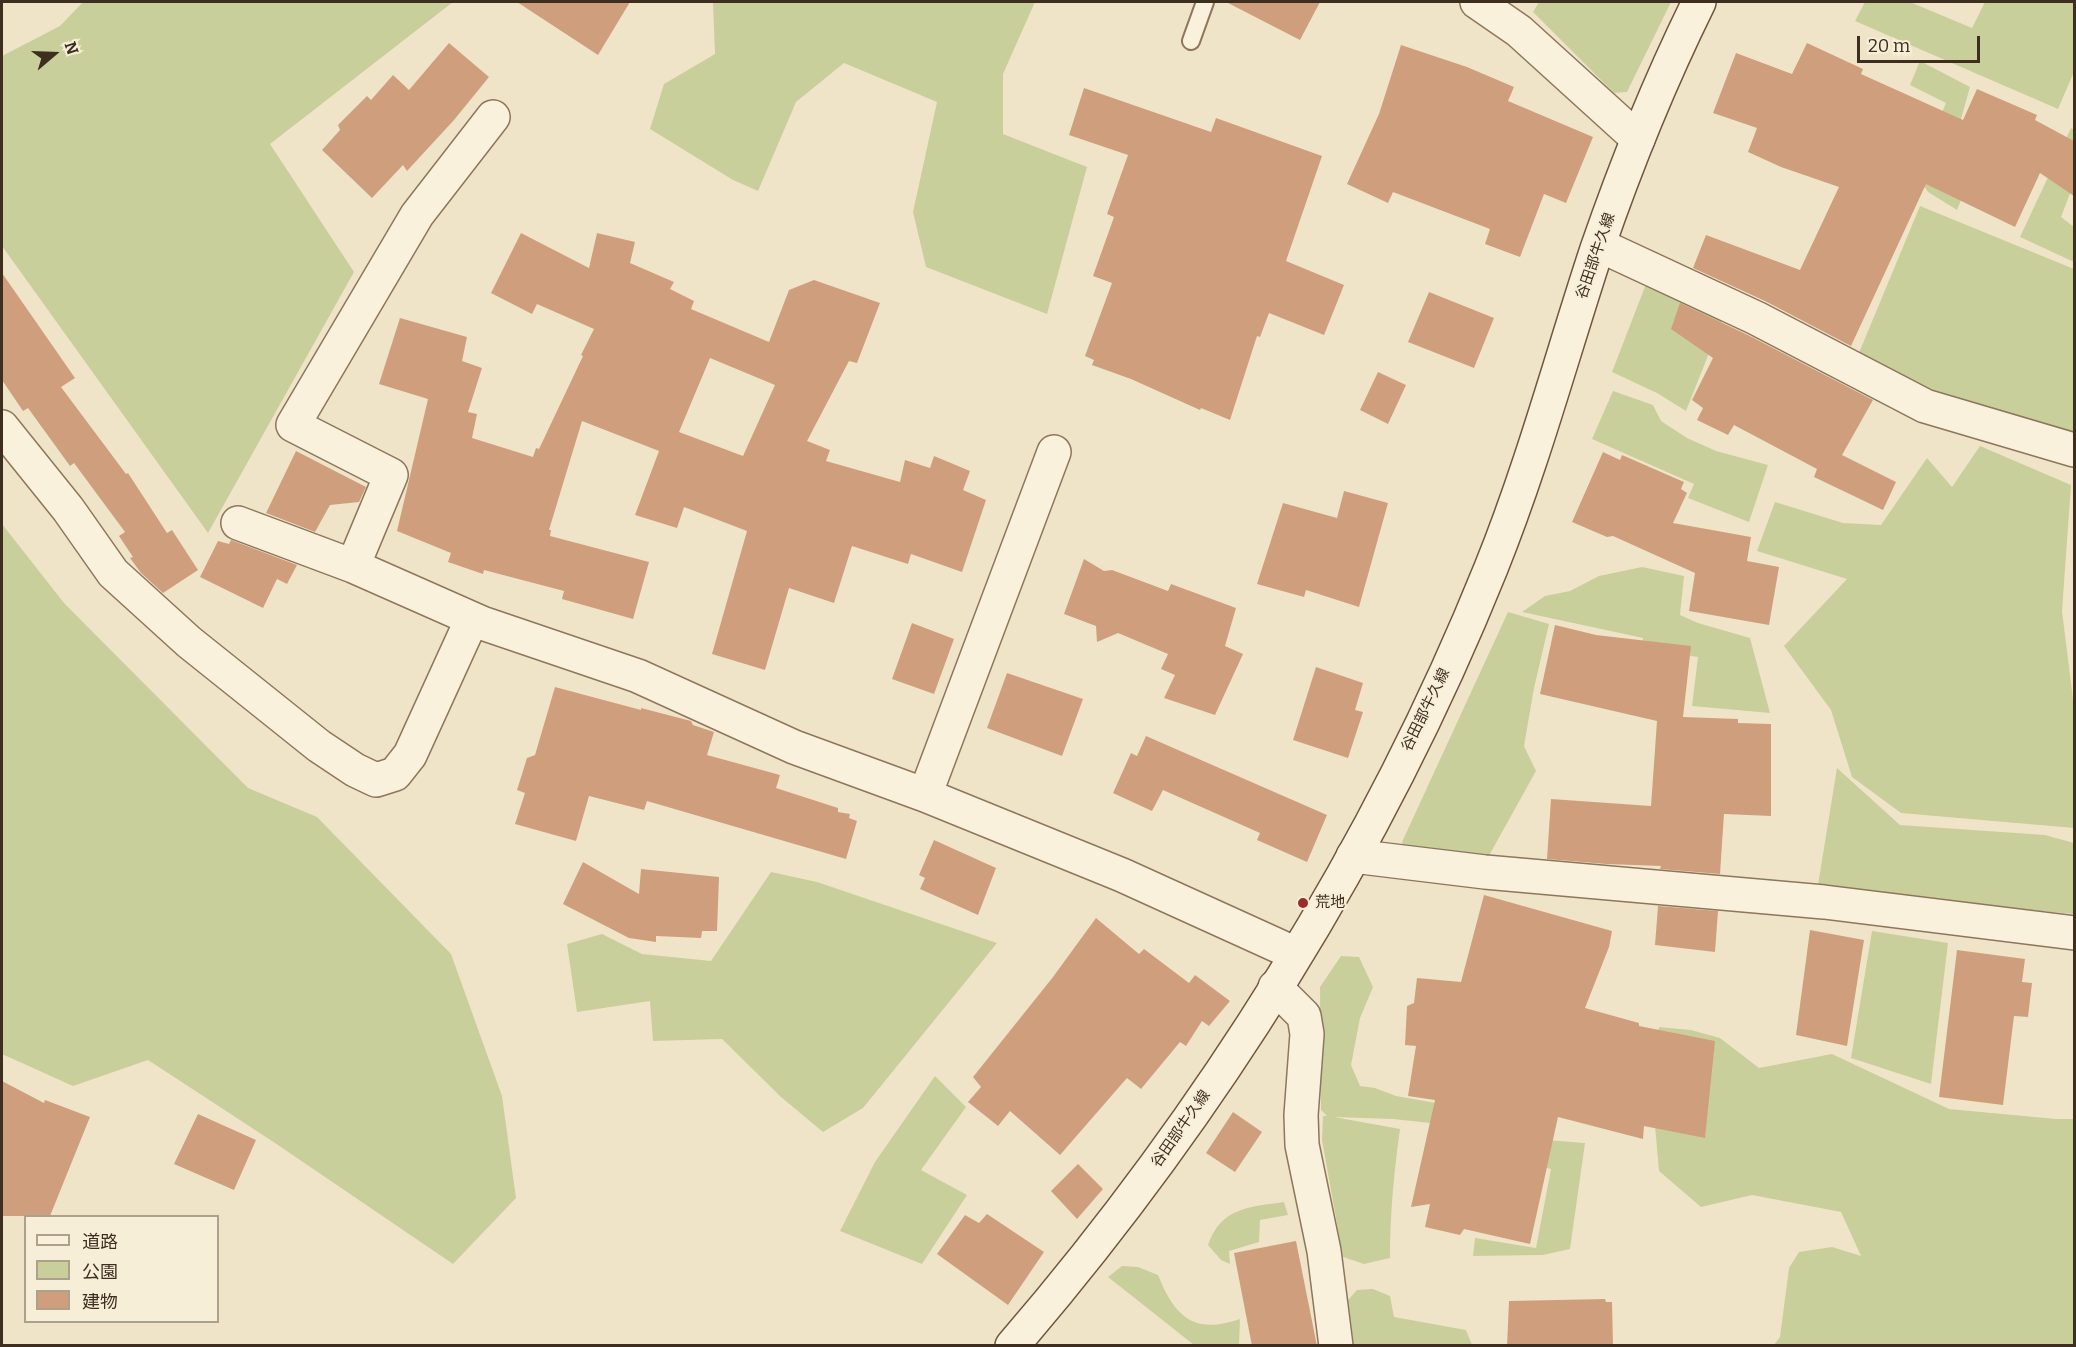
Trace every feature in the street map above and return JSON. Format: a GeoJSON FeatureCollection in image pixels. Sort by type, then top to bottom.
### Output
{"type":"FeatureCollection","features":[{"type":"Feature","properties":{"kind":"street"},"geometry":{"type":"LineString","coordinates":[[1477,2],[1519,31],[1638,139]]}},
{"type":"Feature","properties":{"kind":"street","name":"谷田部牛久線"},"geometry":{"type":"LineString","coordinates":[[1012,1346],[1141,1187],[1221,1071],[1296,954],[1361,845],[1431,702],[1491,568],[1599,245],[1638,139],[1699,2]]}},
{"type":"Feature","properties":{"kind":"street"},"geometry":{"type":"LineString","coordinates":[[352,567],[391,475],[293,425],[417,215],[493,117]]}},
{"type":"Feature","properties":{"kind":"street"},"geometry":{"type":"LineString","coordinates":[[1599,245],[1756,318],[1925,406],[2074,450]]}},
{"type":"Feature","properties":{"kind":"street"},"geometry":{"type":"LineString","coordinates":[[2,427],[68,509],[113,573],[189,642],[319,746],[355,770],[376,780],[394,774],[410,755],[472,619]]}},
{"type":"Feature","properties":{"kind":"street"},"geometry":{"type":"LineString","coordinates":[[925,795],[1054,452]]}},
{"type":"Feature","properties":{"kind":"street"},"geometry":{"type":"LineString","coordinates":[[238,523],[352,567],[472,619],[638,676],[794,747],[925,795],[1122,875],[1296,954]]}},
{"type":"Feature","properties":{"kind":"street"},"geometry":{"type":"LineString","coordinates":[[1353,856],[1485,872],[1824,902],[2074,933]]}},
{"type":"Feature","properties":{"kind":"street"},"geometry":{"type":"LineString","coordinates":[[1275,987],[1304,1016],[1307,1034],[1301,1115],[1302,1145],[1324,1251],[1336,1346]]}},
{"type":"Feature","properties":{"kind":"lane"},"geometry":{"type":"LineString","coordinates":[[1191,41],[1204,2]]}},
{"type":"Feature","properties":{"kind":"green space"},"geometry":{"type":"Polygon","coordinates":[[[83,2],[453,2],[270,144],[354,272],[208,533],[2,246],[2,56],[60,26],[83,2]]]}},
{"type":"Feature","properties":{"kind":"green space"},"geometry":{"type":"Polygon","coordinates":[[[713,2],[1035,2],[1003,74],[1003,134],[1087,167],[1047,314],[926,267],[913,212],[937,102],[844,63],[796,102],[758,191],[733,180],[650,129],[664,84],[715,54],[713,2]]]}},
{"type":"Feature","properties":{"kind":"green space"},"geometry":{"type":"Polygon","coordinates":[[[1539,2],[1671,2],[1627,92],[1614,93],[1533,12],[1539,2]]]}},
{"type":"Feature","properties":{"kind":"green space"},"geometry":{"type":"Polygon","coordinates":[[[1865,2],[1910,2],[1972,28],[1985,2],[2074,2],[2074,72],[2058,109],[1855,21],[1865,2]]]}},
{"type":"Feature","properties":{"kind":"green space"},"geometry":{"type":"Polygon","coordinates":[[[1920,61],[1970,87],[1961,119],[1988,135],[1957,210],[1928,192],[1916,174],[1946,103],[1910,85],[1920,61]]]}},
{"type":"Feature","properties":{"kind":"green space"},"geometry":{"type":"Polygon","coordinates":[[[2071,128],[2074,130],[2074,183],[2061,217],[2074,227],[2074,262],[2020,237],[2071,128]]]}},
{"type":"Feature","properties":{"kind":"green space"},"geometry":{"type":"Polygon","coordinates":[[[1920,206],[2074,269],[2074,438],[1941,404],[1856,360],[1920,206]]]}},
{"type":"Feature","properties":{"kind":"green space"},"geometry":{"type":"Polygon","coordinates":[[[1646,284],[1723,318],[1686,411],[1657,393],[1612,372],[1646,284]]]}},
{"type":"Feature","properties":{"kind":"green space"},"geometry":{"type":"Polygon","coordinates":[[[1613,391],[1653,405],[1661,421],[1687,438],[1716,451],[1768,465],[1749,522],[1688,498],[1694,484],[1592,439],[1613,391]]]}},
{"type":"Feature","properties":{"kind":"green space"},"geometry":{"type":"Polygon","coordinates":[[[1980,446],[2071,485],[2062,611],[2074,707],[2074,828],[1901,813],[1852,777],[1831,710],[1784,646],[1847,579],[1757,551],[1775,502],[1843,523],[1881,525],[1927,458],[1952,487],[1980,446]]]}},
{"type":"Feature","properties":{"kind":"green space"},"geometry":{"type":"Polygon","coordinates":[[[2,524],[64,603],[248,788],[317,817],[451,954],[502,1096],[516,1198],[453,1264],[148,1060],[73,1086],[2,1054],[2,524]]]}},
{"type":"Feature","properties":{"kind":"green space"},"geometry":{"type":"Polygon","coordinates":[[[1642,567],[1684,576],[1680,615],[1698,623],[1750,638],[1770,713],[1692,706],[1698,657],[1643,649],[1643,638],[1522,612],[1545,596],[1570,591],[1599,576],[1642,567]]]}},
{"type":"Feature","properties":{"kind":"green space"},"geometry":{"type":"Polygon","coordinates":[[[1508,612],[1549,624],[1534,688],[1524,746],[1536,771],[1486,861],[1404,854],[1402,842],[1508,612]]]}},
{"type":"Feature","properties":{"kind":"green space"},"geometry":{"type":"Polygon","coordinates":[[[1837,768],[1900,825],[2045,835],[2074,843],[2074,914],[1817,891],[1837,768]]]}},
{"type":"Feature","properties":{"kind":"green space"},"geometry":{"type":"Polygon","coordinates":[[[771,872],[817,882],[997,943],[863,1108],[823,1132],[781,1097],[722,1039],[653,1041],[650,1001],[577,1012],[567,944],[602,934],[642,954],[711,961],[771,872]]]}},
{"type":"Feature","properties":{"kind":"green space"},"geometry":{"type":"Polygon","coordinates":[[[1872,931],[1948,943],[1931,1084],[1851,1058],[1872,931]]]}},
{"type":"Feature","properties":{"kind":"green space"},"geometry":{"type":"Polygon","coordinates":[[[1341,956],[1359,957],[1373,987],[1360,1018],[1351,1065],[1360,1086],[1375,1088],[1396,1096],[1481,1111],[1525,1133],[1393,1119],[1334,1117],[1400,1129],[1393,1193],[1390,1258],[1364,1264],[1343,1257],[1322,1140],[1323,1116],[1327,1116],[1321,1110],[1320,987],[1341,956]]]}},
{"type":"Feature","properties":{"kind":"green space"},"geometry":{"type":"Polygon","coordinates":[[[1659,1027],[1691,1030],[1720,1038],[1759,1068],[1832,1054],[1949,1109],[2074,1119],[2074,1345],[1774,1345],[1780,1337],[1789,1268],[1799,1252],[1832,1247],[1861,1256],[1841,1212],[1752,1195],[1701,1207],[1659,1171],[1653,1103],[1659,1027]]]}},
{"type":"Feature","properties":{"kind":"green space"},"geometry":{"type":"Polygon","coordinates":[[[935,1076],[966,1107],[921,1170],[967,1195],[922,1264],[840,1231],[875,1162],[935,1076]]]}},
{"type":"Feature","properties":{"kind":"green space"},"geometry":{"type":"Polygon","coordinates":[[[1430,1131],[1585,1143],[1570,1249],[1543,1255],[1473,1256],[1475,1238],[1536,1248],[1551,1169],[1428,1138],[1430,1131]]]}},
{"type":"Feature","properties":{"kind":"green space"},"geometry":{"type":"Polygon","coordinates":[[[1284,1202],[1288,1215],[1260,1220],[1259,1242],[1229,1251],[1230,1264],[1221,1260],[1208,1245],[1214,1232],[1229,1216],[1248,1208],[1284,1202]]]}},
{"type":"Feature","properties":{"kind":"green space"},"geometry":{"type":"Polygon","coordinates":[[[1122,1266],[1138,1267],[1158,1275],[1172,1302],[1188,1319],[1210,1325],[1240,1319],[1239,1345],[1194,1345],[1108,1277],[1122,1266]]]}},
{"type":"Feature","properties":{"kind":"green space"},"geometry":{"type":"Polygon","coordinates":[[[1373,1289],[1390,1296],[1394,1317],[1466,1330],[1472,1345],[1354,1345],[1348,1300],[1357,1290],[1373,1289]]]}},
{"type":"Feature","properties":{"kind":"building"},"geometry":{"type":"Polygon","coordinates":[[[517,2],[630,2],[598,55],[517,2]]]}},
{"type":"Feature","properties":{"kind":"building"},"geometry":{"type":"Polygon","coordinates":[[[1226,2],[1320,2],[1300,40],[1226,2]]]}},
{"type":"Feature","properties":{"kind":"building"},"geometry":{"type":"Polygon","coordinates":[[[449,43],[489,77],[454,120],[407,171],[403,165],[372,198],[322,150],[340,130],[338,125],[367,96],[371,100],[393,75],[409,90],[449,43]]]}},
{"type":"Feature","properties":{"kind":"building"},"geometry":{"type":"Polygon","coordinates":[[[1807,43],[1863,69],[1861,74],[1963,120],[1977,89],[2037,115],[2035,120],[2074,141],[2074,196],[2040,173],[2015,227],[1926,184],[1851,346],[1765,301],[1693,268],[1706,235],[1800,270],[1839,187],[1781,167],[1748,152],[1757,128],[1713,113],[1736,53],[1792,74],[1807,43]]]}},
{"type":"Feature","properties":{"kind":"building"},"geometry":{"type":"Polygon","coordinates":[[[1401,45],[1467,67],[1514,87],[1508,101],[1593,137],[1566,203],[1544,194],[1520,257],[1485,244],[1490,229],[1393,192],[1388,203],[1347,184],[1379,114],[1401,45]]]}},
{"type":"Feature","properties":{"kind":"building"},"geometry":{"type":"Polygon","coordinates":[[[1084,88],[1211,132],[1216,118],[1322,156],[1286,261],[1344,285],[1324,335],[1269,313],[1260,337],[1257,336],[1230,420],[1201,408],[1200,410],[1131,379],[1092,365],[1094,360],[1085,356],[1112,283],[1093,276],[1114,217],[1107,214],[1128,155],[1069,135],[1084,88]]]}},
{"type":"Feature","properties":{"kind":"building"},"geometry":{"type":"Polygon","coordinates":[[[521,233],[589,268],[597,233],[635,242],[630,263],[674,282],[670,289],[694,301],[691,309],[769,342],[789,290],[814,280],[880,303],[857,363],[849,361],[807,441],[830,450],[826,461],[900,482],[905,460],[930,468],[934,456],[970,471],[963,490],[986,500],[962,572],[911,554],[908,564],[852,546],[834,603],[789,588],[765,670],[712,654],[747,531],[684,507],[677,528],[635,515],[659,451],[582,421],[549,530],[551,530],[550,536],[649,562],[633,619],[562,599],[564,591],[484,570],[483,574],[448,562],[451,553],[397,531],[428,399],[379,384],[400,318],[467,337],[462,361],[482,368],[468,412],[477,414],[472,438],[533,457],[536,448],[539,449],[594,329],[537,304],[532,314],[491,293],[521,233]],[[710,358],[679,432],[743,456],[775,385],[710,358]]]}},
{"type":"Feature","properties":{"kind":"building"},"geometry":{"type":"Polygon","coordinates":[[[2,273],[75,378],[61,387],[126,474],[128,473],[167,533],[172,530],[198,570],[163,593],[141,573],[130,558],[133,557],[119,536],[125,532],[74,463],[70,466],[28,408],[23,411],[2,380],[2,273]]]}},
{"type":"Feature","properties":{"kind":"building"},"geometry":{"type":"Polygon","coordinates":[[[1429,292],[1494,318],[1474,368],[1408,342],[1429,292]]]}},
{"type":"Feature","properties":{"kind":"building"},"geometry":{"type":"Polygon","coordinates":[[[1680,303],[1748,335],[1873,400],[1842,455],[1896,482],[1883,510],[1814,477],[1817,469],[1734,425],[1728,435],[1697,420],[1703,408],[1692,400],[1713,358],[1671,329],[1680,303]]]}},
{"type":"Feature","properties":{"kind":"building"},"geometry":{"type":"Polygon","coordinates":[[[1378,372],[1406,385],[1388,424],[1360,410],[1378,372]]]}},
{"type":"Feature","properties":{"kind":"building"},"geometry":{"type":"Polygon","coordinates":[[[296,451],[366,487],[359,502],[330,505],[315,532],[266,513],[296,451]]]}},
{"type":"Feature","properties":{"kind":"building"},"geometry":{"type":"Polygon","coordinates":[[[1603,452],[1620,460],[1622,455],[1684,482],[1681,489],[1687,493],[1673,523],[1751,537],[1747,561],[1779,567],[1769,625],[1689,611],[1695,573],[1613,536],[1607,537],[1572,522],[1603,452]]]}},
{"type":"Feature","properties":{"kind":"building"},"geometry":{"type":"Polygon","coordinates":[[[1344,491],[1388,503],[1359,607],[1306,590],[1304,597],[1257,584],[1283,503],[1337,518],[1344,491]]]}},
{"type":"Feature","properties":{"kind":"building"},"geometry":{"type":"Polygon","coordinates":[[[231,540],[297,565],[287,584],[277,579],[263,608],[200,577],[218,541],[229,544],[231,540]]]}},
{"type":"Feature","properties":{"kind":"building"},"geometry":{"type":"Polygon","coordinates":[[[1084,559],[1104,571],[1112,570],[1168,591],[1171,584],[1236,608],[1225,646],[1243,654],[1215,715],[1164,698],[1175,675],[1161,669],[1168,654],[1118,633],[1097,642],[1096,626],[1064,614],[1084,559]]]}},
{"type":"Feature","properties":{"kind":"building"},"geometry":{"type":"Polygon","coordinates":[[[912,623],[954,639],[934,694],[892,679],[912,623]]]}},
{"type":"Feature","properties":{"kind":"building"},"geometry":{"type":"Polygon","coordinates":[[[1555,625],[1596,635],[1691,646],[1683,717],[1738,719],[1738,723],[1771,724],[1771,816],[1724,814],[1720,874],[1660,869],[1661,866],[1547,859],[1551,799],[1651,806],[1657,721],[1540,694],[1555,625]]]}},
{"type":"Feature","properties":{"kind":"building"},"geometry":{"type":"Polygon","coordinates":[[[1316,667],[1363,683],[1355,710],[1363,712],[1348,758],[1293,740],[1316,667]]]}},
{"type":"Feature","properties":{"kind":"building"},"geometry":{"type":"Polygon","coordinates":[[[1007,673],[1083,699],[1062,756],[987,728],[1007,673]]]}},
{"type":"Feature","properties":{"kind":"building"},"geometry":{"type":"Polygon","coordinates":[[[555,687],[691,721],[693,725],[714,732],[707,755],[780,775],[776,788],[838,808],[838,812],[850,814],[849,818],[857,821],[846,859],[647,801],[644,810],[589,796],[576,841],[515,824],[525,793],[517,790],[527,758],[535,755],[555,687]]]}},
{"type":"Feature","properties":{"kind":"building"},"geometry":{"type":"Polygon","coordinates":[[[1146,736],[1327,815],[1307,862],[1257,840],[1260,833],[1163,790],[1152,811],[1113,793],[1131,753],[1137,756],[1146,736]]]}},
{"type":"Feature","properties":{"kind":"building"},"geometry":{"type":"Polygon","coordinates":[[[934,840],[996,868],[978,915],[920,889],[925,878],[919,875],[934,840]]]}},
{"type":"Feature","properties":{"kind":"building"},"geometry":{"type":"Polygon","coordinates":[[[583,862],[639,894],[641,869],[719,877],[717,931],[702,931],[701,938],[656,936],[656,942],[629,938],[563,904],[583,862]]]}},
{"type":"Feature","properties":{"kind":"building"},"geometry":{"type":"Polygon","coordinates":[[[1484,895],[1612,931],[1609,947],[1585,1008],[1639,1023],[1639,1026],[1715,1041],[1705,1138],[1644,1126],[1643,1139],[1558,1117],[1530,1244],[1464,1229],[1460,1235],[1425,1227],[1430,1204],[1411,1207],[1435,1100],[1408,1096],[1416,1046],[1405,1045],[1407,1006],[1414,1003],[1417,978],[1461,982],[1484,895]]]}},
{"type":"Feature","properties":{"kind":"building"},"geometry":{"type":"Polygon","coordinates":[[[1658,906],[1718,911],[1715,952],[1655,945],[1658,906]]]}},
{"type":"Feature","properties":{"kind":"building"},"geometry":{"type":"Polygon","coordinates":[[[1096,918],[1139,954],[1144,949],[1189,983],[1195,975],[1230,1001],[1209,1026],[1202,1021],[1186,1046],[1180,1042],[1141,1089],[1127,1078],[1060,1155],[1010,1111],[998,1126],[968,1102],[981,1087],[973,1077],[1053,977],[1096,918]]]}},
{"type":"Feature","properties":{"kind":"building"},"geometry":{"type":"Polygon","coordinates":[[[1810,930],[1864,940],[1847,1046],[1796,1035],[1810,930]]]}},
{"type":"Feature","properties":{"kind":"building"},"geometry":{"type":"Polygon","coordinates":[[[1957,950],[2025,959],[2022,982],[2032,983],[2028,1017],[2014,1016],[2003,1105],[1939,1097],[1957,950]]]}},
{"type":"Feature","properties":{"kind":"building"},"geometry":{"type":"Polygon","coordinates":[[[2,1081],[44,1103],[45,1100],[90,1117],[50,1215],[2,1216],[2,1081]]]}},
{"type":"Feature","properties":{"kind":"building"},"geometry":{"type":"Polygon","coordinates":[[[1233,1112],[1262,1132],[1235,1172],[1206,1153],[1233,1112]]]}},
{"type":"Feature","properties":{"kind":"building"},"geometry":{"type":"Polygon","coordinates":[[[198,1114],[256,1140],[234,1190],[174,1164],[198,1114]]]}},
{"type":"Feature","properties":{"kind":"building"},"geometry":{"type":"Polygon","coordinates":[[[1078,1164],[1103,1189],[1077,1219],[1051,1191],[1078,1164]]]}},
{"type":"Feature","properties":{"kind":"building"},"geometry":{"type":"Polygon","coordinates":[[[987,1214],[1044,1252],[1008,1305],[937,1254],[965,1215],[979,1223],[987,1214]]]}},
{"type":"Feature","properties":{"kind":"building"},"geometry":{"type":"Polygon","coordinates":[[[1296,1241],[1317,1346],[1252,1346],[1234,1253],[1296,1241]]]}},
{"type":"Feature","properties":{"kind":"building"},"geometry":{"type":"Polygon","coordinates":[[[1605,1299],[1606,1302],[1612,1302],[1613,1346],[1507,1346],[1509,1301],[1605,1299]]]}},
{"type":"Feature","properties":{"kind":"place","name":"荒地"},"geometry":{"type":"Point","coordinates":[1303,903]}}]}
